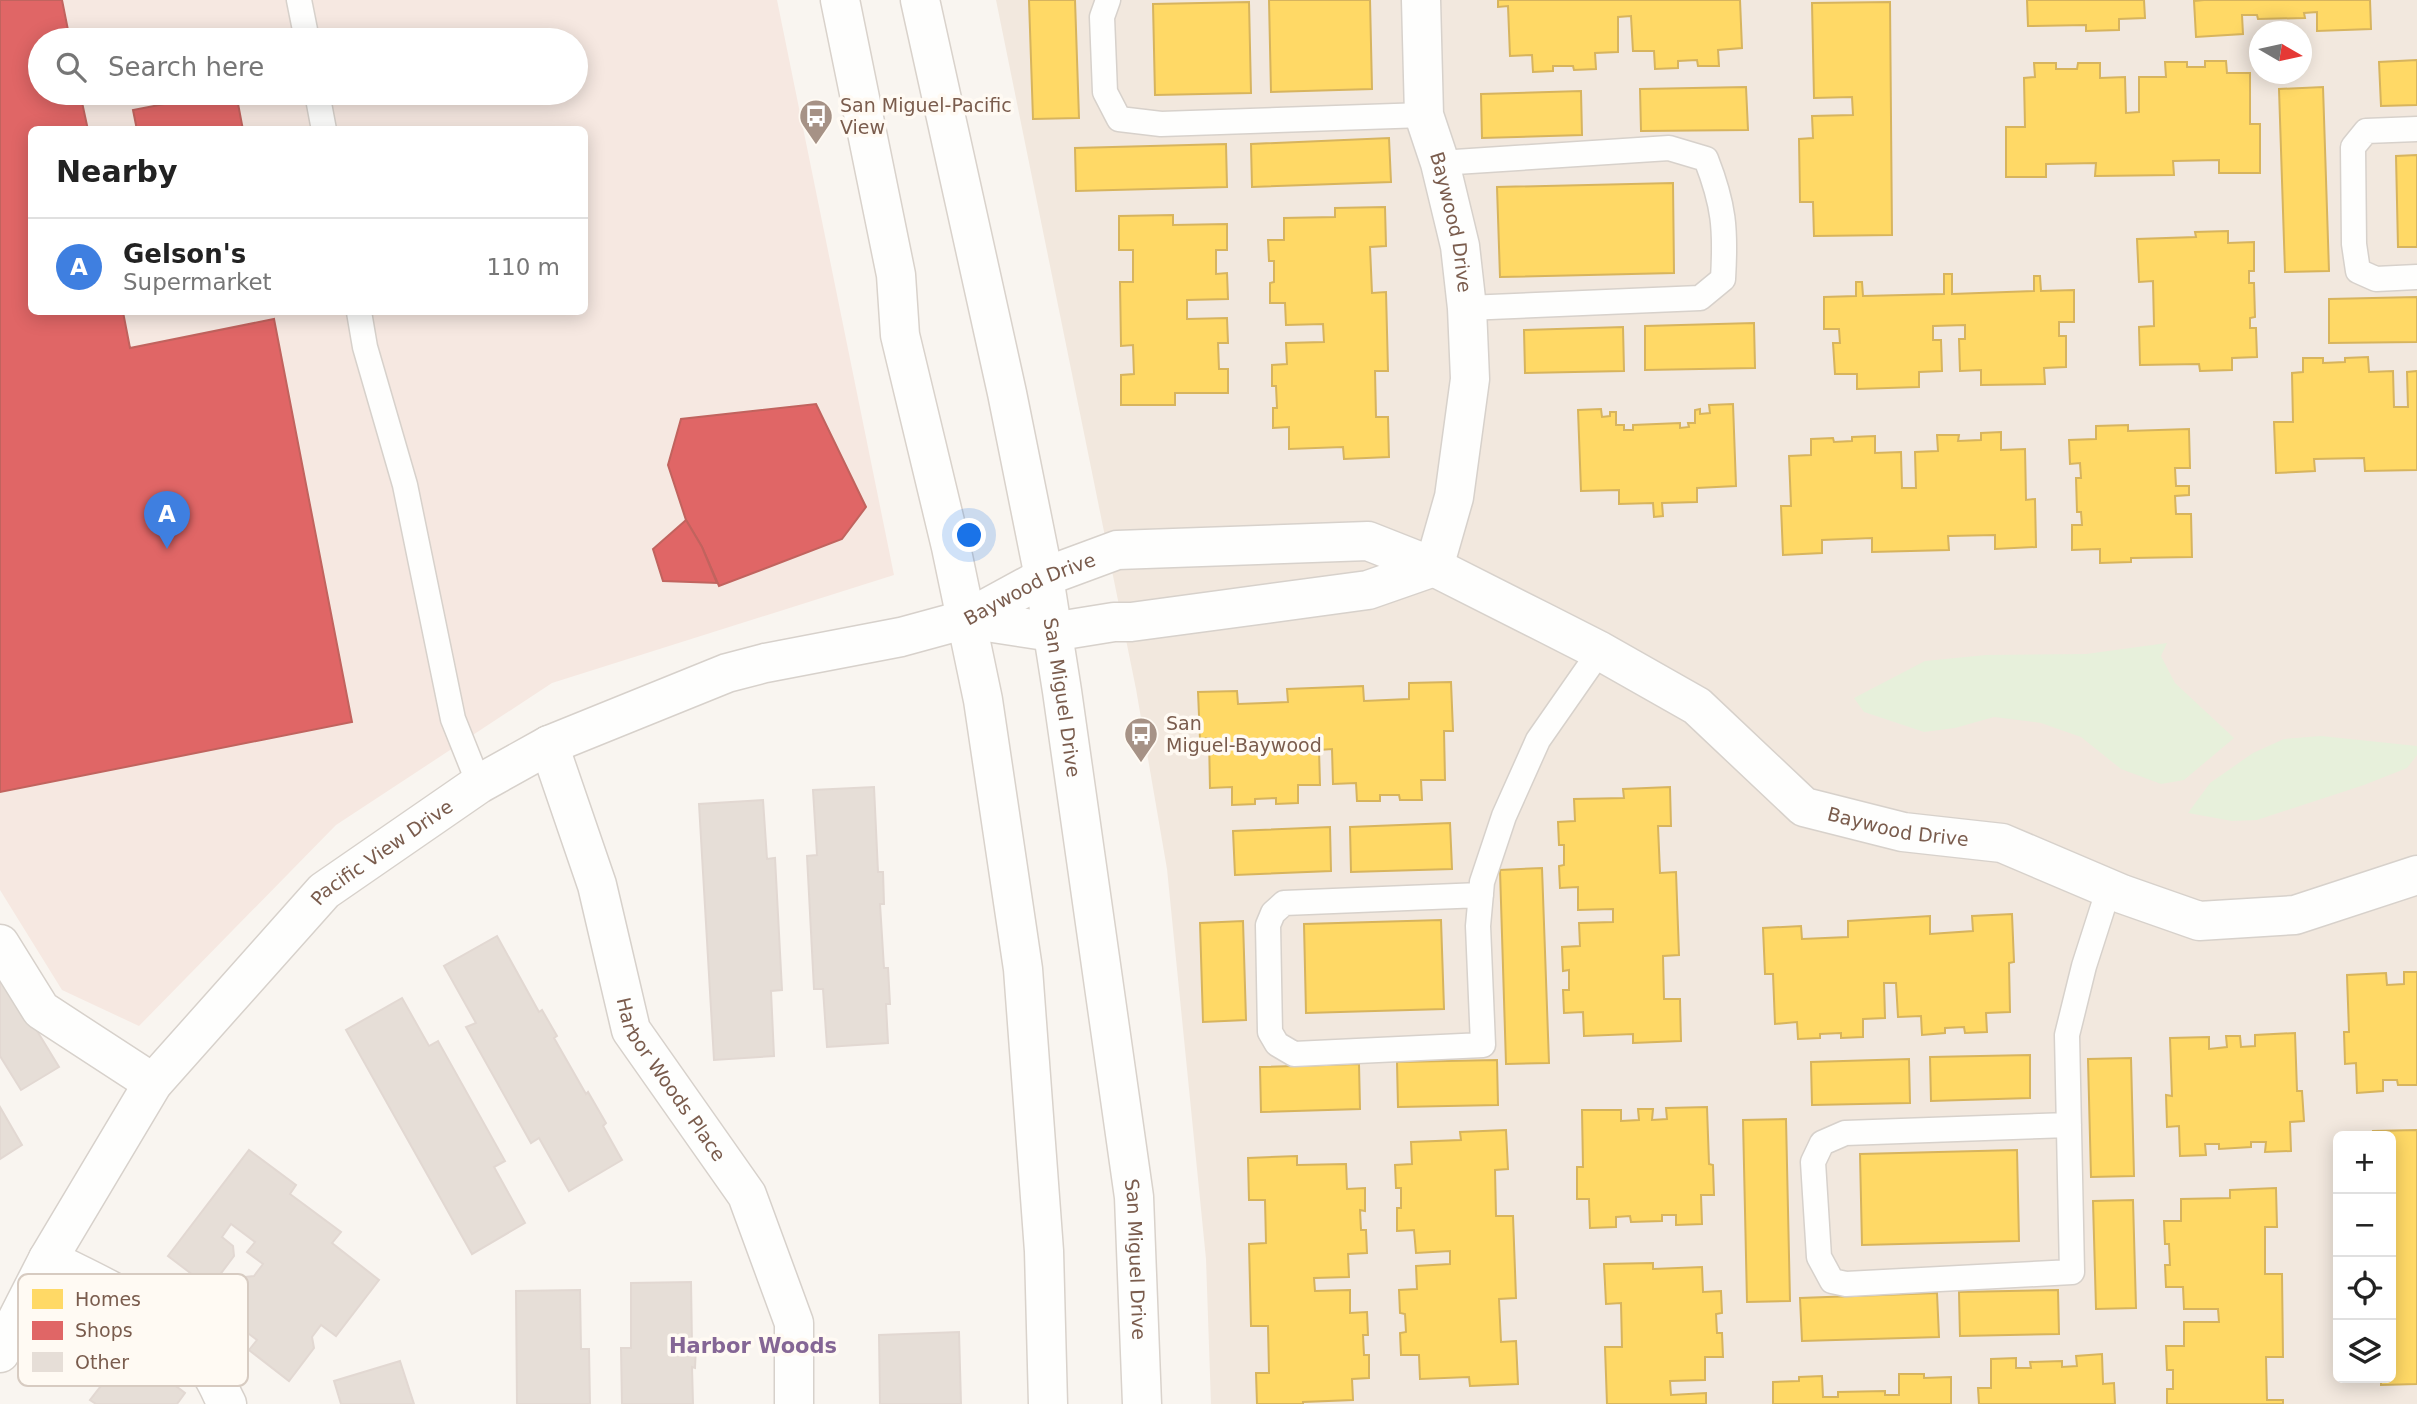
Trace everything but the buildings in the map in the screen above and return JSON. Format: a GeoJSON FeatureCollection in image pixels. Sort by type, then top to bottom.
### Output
{"type":"FeatureCollection","features":[{"type":"Feature","properties":{"kind":"street"},"geometry":{"type":"LineString","coordinates":[[840,0],[896,275],[900,335],[967,619],[983,700],[1023,969],[1044,1251],[1048,1404]]}},
{"type":"Feature","properties":{"kind":"street","name":"San Miguel Drive"},"geometry":{"type":"LineString","coordinates":[[920,0],[1007,393],[1044,577],[1134,1196],[1142,1404]]}},
{"type":"Feature","properties":{"kind":"street","name":"Baywood Drive"},"geometry":{"type":"LineString","coordinates":[[1421,0],[1424,116],[1440,163],[1460,246],[1467,307],[1470,379],[1454,497],[1434,568]]}},
{"type":"Feature","properties":{"kind":"street","name":"Baywood Drive"},"geometry":{"type":"LineString","coordinates":[[967,619],[1044,577],[1117,550],[1368,541],[1434,568],[1600,651],[1697,706],[1804,807],[1903,832],[2002,843],[2109,888],[2199,921],[2295,915],[2417,874]]}},
{"type":"Feature","properties":{"kind":"street","name":"Baywood Drive"},"geometry":{"type":"LineString","coordinates":[[967,619],[1052,632],[1368,590],[1434,568]]}},
{"type":"Feature","properties":{"kind":"street","name":"Pacific View Drive"},"geometry":{"type":"LineString","coordinates":[[40,1274],[153,1083],[324,891],[479,784],[549,745],[727,673],[967,619]]}},
{"type":"Feature","properties":{"kind":"street","name":"Harbor Woods Place"},"geometry":{"type":"LineString","coordinates":[[549,745],[597,885],[631,1030],[747,1195],[757,1221],[794,1323],[794,1404]]}},
{"type":"Feature","properties":{"kind":"street"},"geometry":{"type":"LineString","coordinates":[[0,944],[41,1010],[153,1083]]}},
{"type":"Feature","properties":{"kind":"street"},"geometry":{"type":"LineString","coordinates":[[48,1259],[77,1274]]}},
{"type":"Feature","properties":{"kind":"street","name":"Pacific View Drive"},"geometry":{"type":"LineString","coordinates":[[0,1353],[18,1318]]}},
{"type":"Feature","properties":{"kind":"street"},"geometry":{"type":"LineString","coordinates":[[218,1386],[227,1404]]}},
{"type":"Feature","properties":{"kind":"lane"},"geometry":{"type":"LineString","coordinates":[[299,0],[305,28]]}},
{"type":"Feature","properties":{"kind":"lane"},"geometry":{"type":"LineString","coordinates":[[1108,0],[1102,17],[1105,92],[1119,119],[1161,124],[1424,116]]}},
{"type":"Feature","properties":{"kind":"lane"},"geometry":{"type":"LineString","coordinates":[[319,105],[323,126]]}},
{"type":"Feature","properties":{"kind":"lane"},"geometry":{"type":"LineString","coordinates":[[2417,129],[2365,131],[2353,148],[2354,244],[2358,271],[2376,279],[2417,277]]}},
{"type":"Feature","properties":{"kind":"lane"},"geometry":{"type":"LineString","coordinates":[[1440,163],[1669,148],[1706,159],[1719,193],[1725,235],[1723,279],[1700,298],[1467,307]]}},
{"type":"Feature","properties":{"kind":"lane"},"geometry":{"type":"LineString","coordinates":[[360,315],[365,347],[405,485],[453,719],[479,784]]}},
{"type":"Feature","properties":{"kind":"lane"},"geometry":{"type":"LineString","coordinates":[[1481,895],[1284,903],[1273,913],[1268,925],[1269,1032],[1277,1044],[1294,1054],[1483,1045],[1478,926],[1481,895],[1482,882],[1504,816],[1538,740],[1600,651]]}},
{"type":"Feature","properties":{"kind":"lane"},"geometry":{"type":"LineString","coordinates":[[2069,1125],[1845,1132],[1822,1143],[1813,1162],[1819,1257],[1832,1281],[1846,1284],[2072,1272],[2069,1125],[2067,1035],[2084,966],[2109,888]]}},
{"type":"Feature","properties":{"kind":"shaded area"},"geometry":{"type":"Polygon","coordinates":[[[0,0],[777,0],[894,575],[552,683],[336,825],[139,1026],[62,990],[0,890],[0,0]]]}},
{"type":"Feature","properties":{"kind":"shaded area"},"geometry":{"type":"Polygon","coordinates":[[[996,0],[2417,0],[2417,1404],[1211,1404],[1206,1259],[1167,869],[1136,689],[996,0]]]}},
{"type":"Feature","properties":{"kind":"green space"},"geometry":{"type":"Polygon","coordinates":[[[2167,643],[2161,656],[2175,683],[2234,738],[2184,780],[2161,784],[2121,769],[2081,737],[2041,723],[1994,717],[1955,728],[1924,732],[1864,712],[1854,698],[1925,661],[1986,655],[2086,654],[2167,643]]]}},
{"type":"Feature","properties":{"kind":"green space"},"geometry":{"type":"Polygon","coordinates":[[[2321,736],[2417,746],[2417,755],[2407,768],[2257,820],[2232,821],[2188,813],[2210,783],[2253,753],[2284,739],[2321,736]]]}},
{"type":"Feature","properties":{"kind":"place","name":"San Miguel-Pacific View"},"geometry":{"type":"Point","coordinates":[816,146]}},
{"type":"Feature","properties":{"kind":"place","name":"Gelson's"},"geometry":{"type":"Point","coordinates":[167,549]}},
{"type":"Feature","properties":{"kind":"place","name":"San Miguel-Baywood"},"geometry":{"type":"Point","coordinates":[1141,764]}},
{"type":"Feature","properties":{"kind":"district","name":"Harbor Woods"},"geometry":{"type":"Point","coordinates":[753,1346]}}]}
